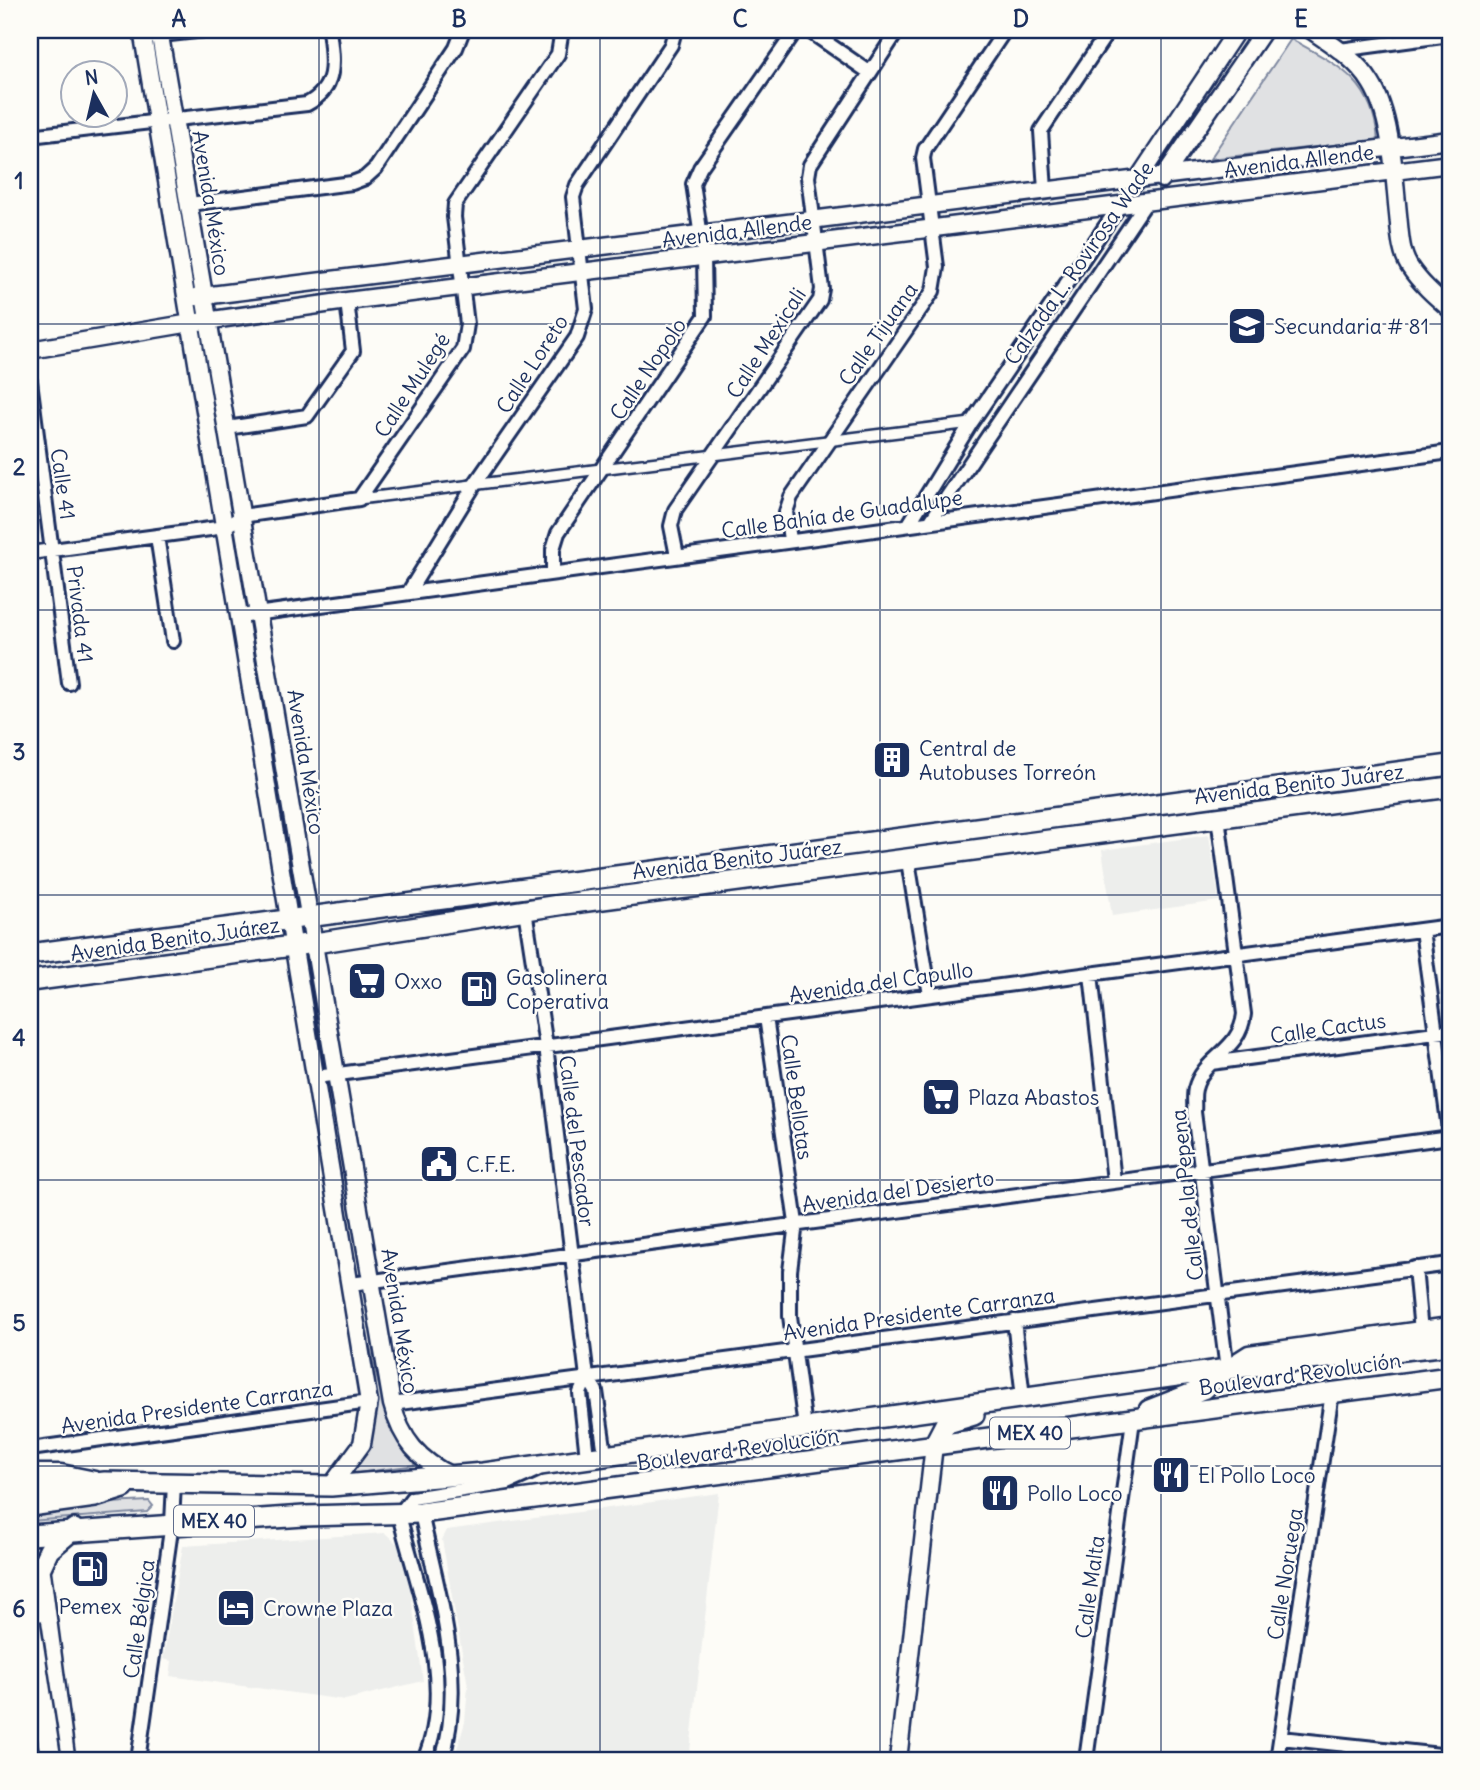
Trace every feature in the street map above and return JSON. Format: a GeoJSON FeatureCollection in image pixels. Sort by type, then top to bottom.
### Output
{"type":"FeatureCollection","features":[{"type":"Feature","properties":{"kind":"main road","name":"Avenida Benito Juárez"},"geometry":{"type":"LineString","coordinates":[[30,954],[1450,765]]}},
{"type":"Feature","properties":{"kind":"main road"},"geometry":{"type":"LineString","coordinates":[[1337,780],[1340,801]]}},
{"type":"Feature","properties":{"kind":"main road","name":"Avenida Benito Juárez"},"geometry":{"type":"LineString","coordinates":[[30,981],[315,943],[565,904],[908,861],[1450,787]]}},
{"type":"Feature","properties":{"kind":"main road"},"geometry":{"type":"LineString","coordinates":[[894,838],[908,861],[929,845],[992,835],[1011,823]]}},
{"type":"Feature","properties":{"kind":"main road"},"geometry":{"type":"LineString","coordinates":[[565,904],[587,891],[593,878]]}},
{"type":"Feature","properties":{"kind":"main road"},"geometry":{"type":"LineString","coordinates":[[1133,1420],[1152,1408],[1214,1383],[1227,1369],[1249,1355],[1450,1327]]}},
{"type":"Feature","properties":{"kind":"main road","name":"MEX 40"},"geometry":{"type":"LineString","coordinates":[[30,1490],[105,1482],[331,1486],[452,1476],[1227,1369],[1450,1345]]}},
{"type":"Feature","properties":{"kind":"main road"},"geometry":{"type":"LineString","coordinates":[[1409,1383],[1450,1369]]}},
{"type":"Feature","properties":{"kind":"main road","name":"Boulevard Revolución"},"geometry":{"type":"LineString","coordinates":[[30,1535],[74,1529],[304,1516],[421,1513],[1450,1377]]}},
{"type":"Feature","properties":{"kind":"main road"},"geometry":{"type":"LineString","coordinates":[[934,1445],[940,1429],[951,1420],[996,1411],[1023,1397]]}},
{"type":"Feature","properties":{"kind":"main road"},"geometry":{"type":"LineString","coordinates":[[30,1506],[95,1497],[138,1483]]}},
{"type":"Feature","properties":{"kind":"main road"},"geometry":{"type":"LineString","coordinates":[[51,1760],[36,1592],[42,1560],[74,1529]]}},
{"type":"Feature","properties":{"kind":"main road"},"geometry":{"type":"LineString","coordinates":[[30,1635],[42,1631],[39,1623]]}},
{"type":"Feature","properties":{"kind":"main road"},"geometry":{"type":"LineString","coordinates":[[39,1623],[65,1760]]}},
{"type":"Feature","properties":{"kind":"main road"},"geometry":{"type":"LineString","coordinates":[[30,1708],[38,1760]]}},
{"type":"Feature","properties":{"kind":"street"},"geometry":{"type":"LineString","coordinates":[[142,34],[205,30]]}},
{"type":"Feature","properties":{"kind":"street"},"geometry":{"type":"LineString","coordinates":[[30,136],[306,104],[326,89],[334,68],[329,30]]}},
{"type":"Feature","properties":{"kind":"street"},"geometry":{"type":"LineString","coordinates":[[190,204],[352,183],[365,178],[376,168],[456,48],[463,30]]}},
{"type":"Feature","properties":{"kind":"street","name":"Calle Mulegé"},"geometry":{"type":"LineString","coordinates":[[359,499],[463,349],[467,324],[455,204],[558,54],[562,30]]}},
{"type":"Feature","properties":{"kind":"street","name":"Calle Loreto"},"geometry":{"type":"LineString","coordinates":[[408,593],[475,484],[577,337],[586,309],[572,209],[577,185],[671,45],[675,30]]}},
{"type":"Feature","properties":{"kind":"street","name":"Calle Nopolo"},"geometry":{"type":"LineString","coordinates":[[553,573],[553,549],[558,533],[700,328],[707,304],[704,256],[693,184],[700,168],[796,30]]}},
{"type":"Feature","properties":{"kind":"street"},"geometry":{"type":"LineString","coordinates":[[808,30],[869,72]]}},
{"type":"Feature","properties":{"kind":"street","name":"Calle Mexicali"},"geometry":{"type":"LineString","coordinates":[[677,556],[671,526],[675,510],[820,300],[822,289],[808,177],[810,164],[898,30]]}},
{"type":"Feature","properties":{"kind":"street","name":"Calle Tijuana"},"geometry":{"type":"LineString","coordinates":[[790,540],[788,504],[827,441],[933,291],[937,279],[925,149],[1005,30]]}},
{"type":"Feature","properties":{"kind":"street"},"geometry":{"type":"LineString","coordinates":[[1045,190],[1041,131],[1109,30]]}},
{"type":"Feature","properties":{"kind":"street","name":"Calzada L. Rovirosa Wade"},"geometry":{"type":"LineString","coordinates":[[909,524],[971,423],[1139,179],[1237,30]]}},
{"type":"Feature","properties":{"kind":"street","name":"Calzada L. Rovirosa Wade"},"geometry":{"type":"LineString","coordinates":[[930,522],[1264,30]]}},
{"type":"Feature","properties":{"kind":"street"},"geometry":{"type":"LineString","coordinates":[[1311,30],[1340,50],[1372,84],[1379,100],[1390,147],[1401,244],[1408,264],[1424,286],[1450,309]]}},
{"type":"Feature","properties":{"kind":"street","name":"Avenida México"},"geometry":{"type":"LineString","coordinates":[[160,33],[392,1404],[397,1423],[412,1448],[434,1468],[452,1476]]}},
{"type":"Feature","properties":{"kind":"street","name":"Avenida México"},"geometry":{"type":"LineString","coordinates":[[142,34],[369,1402],[362,1444],[331,1486]]}},
{"type":"Feature","properties":{"kind":"street"},"geometry":{"type":"LineString","coordinates":[[1340,50],[1450,35]]}},
{"type":"Feature","properties":{"kind":"street","name":"Avenida Allende"},"geometry":{"type":"LineString","coordinates":[[187,298],[1450,140]]}},
{"type":"Feature","properties":{"kind":"street","name":"Avenida Allende"},"geometry":{"type":"LineString","coordinates":[[30,350],[209,320],[347,301],[1450,164]]}},
{"type":"Feature","properties":{"kind":"street"},"geometry":{"type":"LineString","coordinates":[[227,428],[307,416],[353,351],[347,301]]}},
{"type":"Feature","properties":{"kind":"street","name":"Calle 41"},"geometry":{"type":"LineString","coordinates":[[30,381],[52,550]]}},
{"type":"Feature","properties":{"kind":"street"},"geometry":{"type":"LineString","coordinates":[[30,553],[225,527],[242,516],[359,499],[971,423]]}},
{"type":"Feature","properties":{"kind":"street","name":"Calle Bahía de Guadalupe"},"geometry":{"type":"LineString","coordinates":[[240,616],[1450,452]]}},
{"type":"Feature","properties":{"kind":"street"},"geometry":{"type":"LineString","coordinates":[[157,536],[173,641]]}},
{"type":"Feature","properties":{"kind":"street","name":"Privada 41"},"geometry":{"type":"LineString","coordinates":[[52,550],[69,683]]}},
{"type":"Feature","properties":{"kind":"street","name":"Calle de la Pepena"},"geometry":{"type":"LineString","coordinates":[[1218,817],[1244,1014],[1243,1027],[1239,1037],[1211,1063],[1195,1089],[1202,1170],[1227,1369]]}},
{"type":"Feature","properties":{"kind":"street"},"geometry":{"type":"LineString","coordinates":[[908,861],[930,995]]}},
{"type":"Feature","properties":{"kind":"street","name":"Calle del Pescador"},"geometry":{"type":"LineString","coordinates":[[525,910],[546,1046],[587,1377],[596,1391],[596,1456]]}},
{"type":"Feature","properties":{"kind":"street","name":"Avenida del Capullo"},"geometry":{"type":"LineString","coordinates":[[316,1077],[1450,926]]}},
{"type":"Feature","properties":{"kind":"street"},"geometry":{"type":"LineString","coordinates":[[1422,930],[1450,1137]]}},
{"type":"Feature","properties":{"kind":"street"},"geometry":{"type":"LineString","coordinates":[[1091,974],[1114,1181]]}},
{"type":"Feature","properties":{"kind":"street","name":"Calle Bellotas"},"geometry":{"type":"LineString","coordinates":[[766,1017],[796,1223],[789,1292],[805,1427]]}},
{"type":"Feature","properties":{"kind":"street","name":"Calle Cactus"},"geometry":{"type":"LineString","coordinates":[[1211,1063],[1450,1031]]}},
{"type":"Feature","properties":{"kind":"street","name":"Avenida del Desierto"},"geometry":{"type":"LineString","coordinates":[[351,1284],[1450,1137]]}},
{"type":"Feature","properties":{"kind":"street","name":"Avenida Presidente Carranza"},"geometry":{"type":"LineString","coordinates":[[392,1404],[1450,1264]]}},
{"type":"Feature","properties":{"kind":"street"},"geometry":{"type":"LineString","coordinates":[[1415,1268],[1421,1331]]}},
{"type":"Feature","properties":{"kind":"street"},"geometry":{"type":"LineString","coordinates":[[1014,1321],[1023,1397]]}},
{"type":"Feature","properties":{"kind":"street","name":"Calle Noruega"},"geometry":{"type":"LineString","coordinates":[[1278,1760],[1332,1393]]}},
{"type":"Feature","properties":{"kind":"street","name":"Avenida Presidente Carranza"},"geometry":{"type":"LineString","coordinates":[[30,1449],[369,1402]]}},
{"type":"Feature","properties":{"kind":"street","name":"Calle Malta"},"geometry":{"type":"LineString","coordinates":[[1086,1760],[1133,1420]]}},
{"type":"Feature","properties":{"kind":"street"},"geometry":{"type":"LineString","coordinates":[[898,1760],[934,1445]]}},
{"type":"Feature","properties":{"kind":"street"},"geometry":{"type":"LineString","coordinates":[[30,1461],[61,1473],[105,1482]]}},
{"type":"Feature","properties":{"kind":"street"},"geometry":{"type":"LineString","coordinates":[[424,1760],[433,1732],[436,1707],[431,1646],[399,1515],[412,1498],[508,1483],[551,1462]]}},
{"type":"Feature","properties":{"kind":"street"},"geometry":{"type":"LineString","coordinates":[[30,1473],[61,1473]]}},
{"type":"Feature","properties":{"kind":"street","name":"Calle Bélgica"},"geometry":{"type":"LineString","coordinates":[[138,1760],[172,1524],[174,1483]]}},
{"type":"Feature","properties":{"kind":"street"},"geometry":{"type":"LineString","coordinates":[[421,1513],[448,1643],[453,1716],[442,1760]]}},
{"type":"Feature","properties":{"kind":"street"},"geometry":{"type":"LineString","coordinates":[[431,1646],[448,1643]]}},
{"type":"Feature","properties":{"kind":"street"},"geometry":{"type":"LineString","coordinates":[[1281,1738],[1450,1756]]}},
{"type":"Feature","properties":{"kind":"shaded area"},"geometry":{"type":"Polygon","coordinates":[[[1291,39],[1338,67],[1361,89],[1375,120],[1378,140],[1210,159],[1291,39]]]}},
{"type":"Feature","properties":{"kind":"shaded area"},"geometry":{"type":"Polygon","coordinates":[[[1209,835],[1219,901],[1112,916],[1102,850],[1209,835]]]}},
{"type":"Feature","properties":{"kind":"shaded area"},"geometry":{"type":"Polygon","coordinates":[[[370,1346],[385,1408],[415,1465],[352,1474],[371,1432],[377,1407],[370,1346]]]}},
{"type":"Feature","properties":{"kind":"shaded area"},"geometry":{"type":"Polygon","coordinates":[[[719,1493],[689,1760],[454,1760],[465,1722],[468,1686],[442,1540],[447,1530],[719,1493]]]}},
{"type":"Feature","properties":{"kind":"shaded area"},"geometry":{"type":"Polygon","coordinates":[[[149,1501],[153,1506],[147,1512],[30,1521],[30,1511],[48,1506],[149,1501]]]}},
{"type":"Feature","properties":{"kind":"shaded area"},"geometry":{"type":"Polygon","coordinates":[[[385,1533],[405,1551],[423,1681],[345,1700],[170,1676],[172,1661],[163,1659],[183,1546],[385,1533]]]}},
{"type":"Feature","properties":{"kind":"place","name":"Secundaria # 81"},"geometry":{"type":"Point","coordinates":[1247,326]}},
{"type":"Feature","properties":{"kind":"place","name":"Central de Autobuses Torreón"},"geometry":{"type":"Point","coordinates":[892,760]}},
{"type":"Feature","properties":{"kind":"place","name":"Oxxo"},"geometry":{"type":"Point","coordinates":[367,981]}},
{"type":"Feature","properties":{"kind":"place","name":"Gasolinera Coperativa"},"geometry":{"type":"Point","coordinates":[479,989]}},
{"type":"Feature","properties":{"kind":"place","name":"Plaza Abastos"},"geometry":{"type":"Point","coordinates":[941,1097]}},
{"type":"Feature","properties":{"kind":"place","name":"C.F.E."},"geometry":{"type":"Point","coordinates":[439,1164]}},
{"type":"Feature","properties":{"kind":"place","name":"El Pollo Loco"},"geometry":{"type":"Point","coordinates":[1171,1475]}},
{"type":"Feature","properties":{"kind":"place","name":"Pollo Loco"},"geometry":{"type":"Point","coordinates":[1000,1493]}},
{"type":"Feature","properties":{"kind":"place","name":"Pemex"},"geometry":{"type":"Point","coordinates":[90,1569]}},
{"type":"Feature","properties":{"kind":"place","name":"Crowne Plaza"},"geometry":{"type":"Point","coordinates":[236,1608]}}]}
